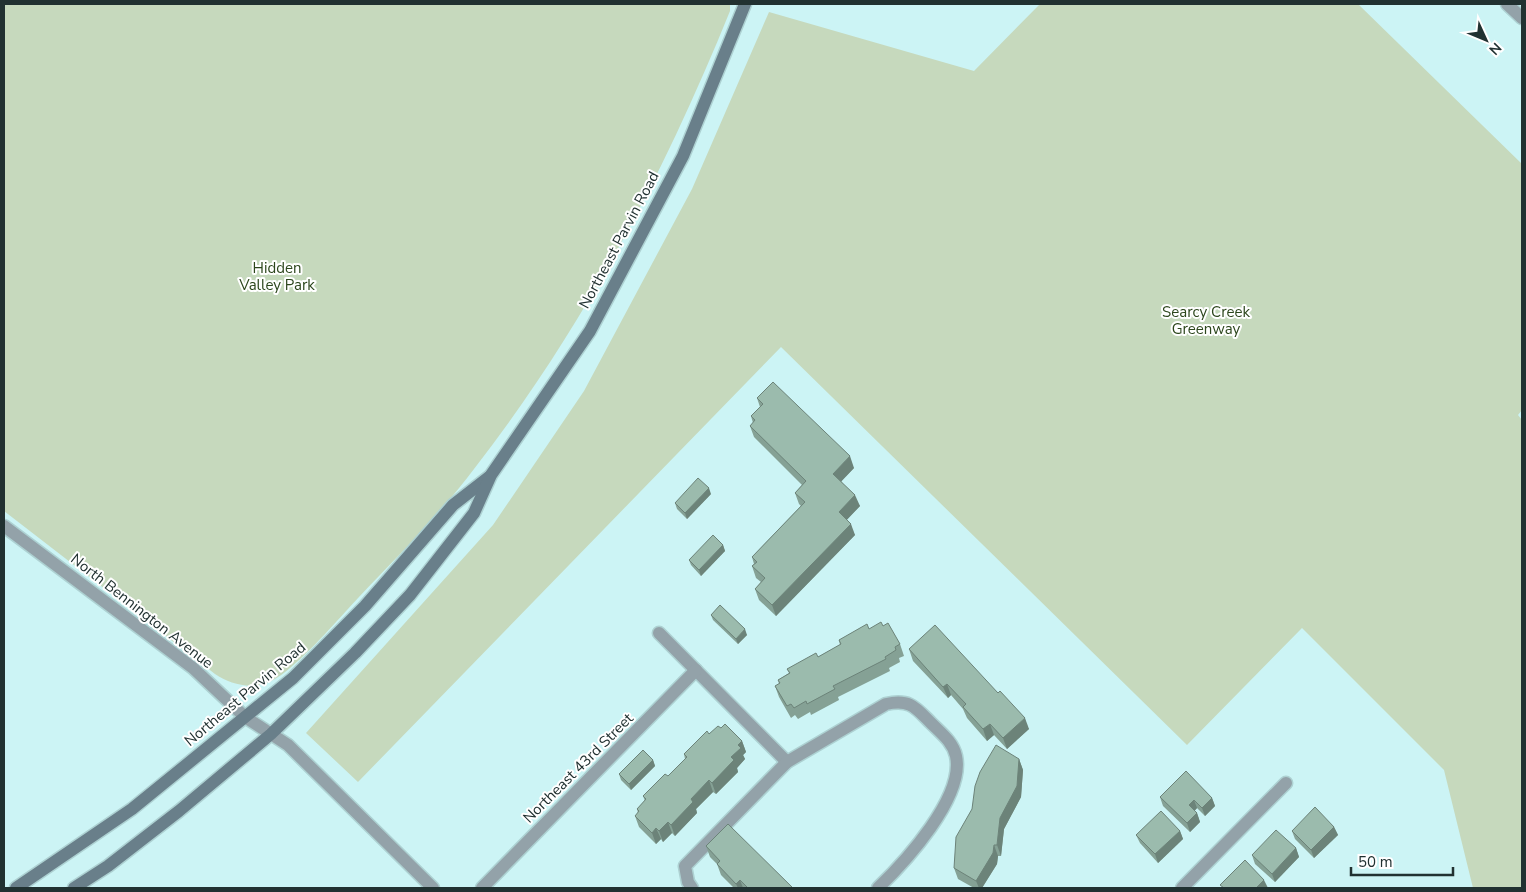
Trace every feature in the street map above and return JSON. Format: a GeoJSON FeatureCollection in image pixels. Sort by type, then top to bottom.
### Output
{"type":"FeatureCollection","features":[{"type":"Feature","properties":{"kind":"main road","name":"Northeast Parvin Road"},"geometry":{"type":"LineString","coordinates":[[74,888],[108,866],[271,734],[410,595],[474,513],[491,475],[590,331],[683,156],[745,4]]}},
{"type":"Feature","properties":{"kind":"main road","name":"Northeast Parvin Road"},"geometry":{"type":"LineString","coordinates":[[16,888],[132,809],[300,672],[365,606],[454,506],[491,475]]}},
{"type":"Feature","properties":{"kind":"street"},"geometry":{"type":"LineString","coordinates":[[1507,4],[1522,18]]}},
{"type":"Feature","properties":{"kind":"street","name":"North Bennington Avenue"},"geometry":{"type":"LineString","coordinates":[[4,526],[193,668],[245,717],[288,745],[433,888]]}},
{"type":"Feature","properties":{"kind":"street"},"geometry":{"type":"LineString","coordinates":[[660,633],[787,762]]}},
{"type":"Feature","properties":{"kind":"street","name":"Northeast 43rd Street"},"geometry":{"type":"LineString","coordinates":[[482,888],[696,670]]}},
{"type":"Feature","properties":{"kind":"street"},"geometry":{"type":"LineString","coordinates":[[692,888],[688,882],[685,866],[787,762],[886,704],[901,701],[913,705],[951,742],[957,757],[953,786],[933,825],[901,865],[878,888]]}},
{"type":"Feature","properties":{"kind":"street"},"geometry":{"type":"LineString","coordinates":[[1182,888],[1286,783]]}},
{"type":"Feature","properties":{"kind":"green space","name":"Hidden Valley Park"},"geometry":{"type":"Polygon","coordinates":[[[4,4],[730,5],[730,11],[704,72],[648,191],[618,249],[550,362],[513,416],[447,502],[329,630],[291,668],[269,682],[255,686],[241,685],[227,681],[215,674],[4,511],[4,4]]]}},
{"type":"Feature","properties":{"kind":"green space","name":"Searcy Creek Greenway"},"geometry":{"type":"Polygon","coordinates":[[[1040,4],[1358,4],[1522,164],[1522,410],[1518,415],[1522,420],[1522,888],[1473,888],[1444,770],[1302,628],[1187,745],[781,347],[358,782],[306,733],[493,525],[584,391],[692,189],[769,12],[974,71],[1040,4]]]}},
{"type":"Feature","properties":{"kind":"building"},"geometry":{"type":"Polygon","coordinates":[[[773,382],[850,456],[833,474],[855,495],[839,512],[851,524],[772,605],[755,589],[765,578],[752,566],[757,562],[752,557],[805,502],[795,493],[806,481],[750,426],[755,420],[751,416],[763,404],[757,398],[773,382]]]}},
{"type":"Feature","properties":{"kind":"building"},"geometry":{"type":"Polygon","coordinates":[[[698,478],[709,488],[685,513],[675,503],[698,478]]]}},
{"type":"Feature","properties":{"kind":"building"},"geometry":{"type":"Polygon","coordinates":[[[713,535],[723,545],[699,570],[689,560],[713,535]]]}},
{"type":"Feature","properties":{"kind":"building"},"geometry":{"type":"Polygon","coordinates":[[[720,605],[745,629],[736,639],[711,615],[720,605]]]}},
{"type":"Feature","properties":{"kind":"building"},"geometry":{"type":"Polygon","coordinates":[[[881,622],[883,626],[888,623],[900,644],[895,647],[896,650],[885,657],[886,659],[833,686],[835,689],[807,704],[806,701],[794,708],[791,704],[787,706],[775,686],[780,683],[778,680],[790,673],[787,669],[816,653],[818,657],[841,644],[839,640],[867,624],[869,629],[881,622]]]}},
{"type":"Feature","properties":{"kind":"building"},"geometry":{"type":"Polygon","coordinates":[[[935,625],[998,693],[1000,691],[1025,718],[1003,738],[990,724],[983,729],[963,707],[966,704],[947,684],[943,687],[909,649],[935,625]]]}},
{"type":"Feature","properties":{"kind":"building"},"geometry":{"type":"Polygon","coordinates":[[[725,724],[742,741],[738,745],[741,748],[731,757],[734,760],[712,783],[709,780],[691,799],[693,802],[671,825],[668,822],[659,831],[656,828],[652,833],[635,816],[639,811],[637,809],[646,799],[643,796],[665,774],[668,776],[687,757],[684,754],[707,731],[709,734],[718,726],[721,728],[725,724]]]}},
{"type":"Feature","properties":{"kind":"building"},"geometry":{"type":"Polygon","coordinates":[[[996,745],[1019,759],[1017,786],[1000,818],[997,845],[994,845],[993,853],[976,881],[954,868],[956,837],[972,809],[975,786],[980,772],[996,745]]]}},
{"type":"Feature","properties":{"kind":"building"},"geometry":{"type":"Polygon","coordinates":[[[643,750],[653,760],[629,784],[619,774],[643,750]]]}},
{"type":"Feature","properties":{"kind":"building"},"geometry":{"type":"Polygon","coordinates":[[[1186,771],[1212,798],[1202,808],[1194,800],[1189,805],[1197,813],[1187,823],[1160,797],[1186,771]]]}},
{"type":"Feature","properties":{"kind":"building"},"geometry":{"type":"Polygon","coordinates":[[[1315,807],[1334,827],[1311,850],[1292,831],[1315,807]]]}},
{"type":"Feature","properties":{"kind":"building"},"geometry":{"type":"Polygon","coordinates":[[[1161,811],[1180,831],[1155,854],[1136,835],[1161,811]]]}},
{"type":"Feature","properties":{"kind":"building"},"geometry":{"type":"Polygon","coordinates":[[[728,824],[793,888],[748,888],[740,880],[736,884],[717,864],[720,861],[706,846],[728,824]]]}},
{"type":"Feature","properties":{"kind":"building"},"geometry":{"type":"Polygon","coordinates":[[[1276,830],[1296,848],[1272,874],[1252,855],[1276,830]]]}},
{"type":"Feature","properties":{"kind":"building"},"geometry":{"type":"Polygon","coordinates":[[[1245,860],[1264,880],[1256,888],[1224,888],[1220,885],[1245,860]]]}}]}
